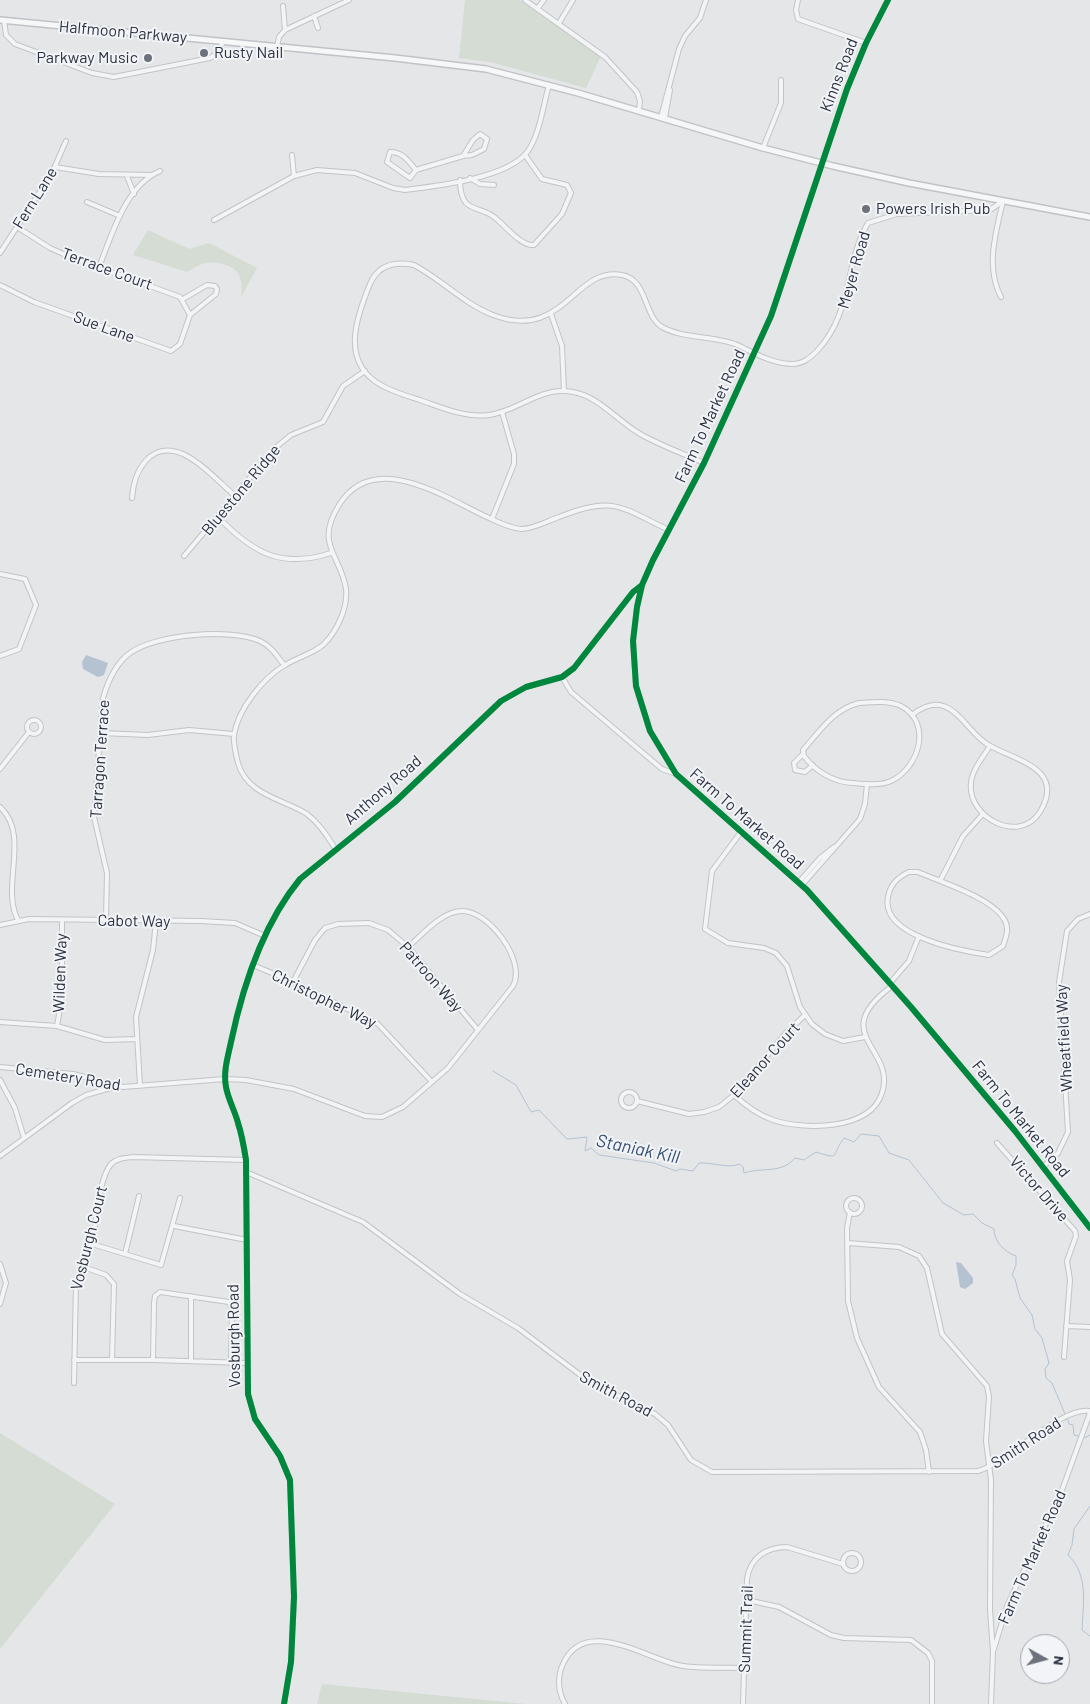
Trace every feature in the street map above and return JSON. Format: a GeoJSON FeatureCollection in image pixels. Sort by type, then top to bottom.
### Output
{"type":"FeatureCollection","features":[{"type":"Feature","properties":{"kind":"main road","name":"Halfmoon Parkway"},"geometry":{"type":"LineString","coordinates":[[2,20],[395,58],[486,70],[549,85],[763,148],[822,163],[909,184],[1090,217]]}},
{"type":"Feature","properties":{"kind":"street"},"geometry":{"type":"LineString","coordinates":[[525,0],[559,23],[613,65],[638,92],[639,110]]}},
{"type":"Feature","properties":{"kind":"street"},"geometry":{"type":"LineString","coordinates":[[538,8],[544,0]]}},
{"type":"Feature","properties":{"kind":"street"},"geometry":{"type":"LineString","coordinates":[[559,23],[573,0]]}},
{"type":"Feature","properties":{"kind":"street"},"geometry":{"type":"LineString","coordinates":[[663,118],[670,101],[670,88],[679,49],[685,36],[700,18],[706,0]]}},
{"type":"Feature","properties":{"kind":"street"},"geometry":{"type":"LineString","coordinates":[[798,0],[796,10],[798,19],[866,43]]}},
{"type":"Feature","properties":{"kind":"street","name":"Kinns Road"},"geometry":{"type":"LineString","coordinates":[[822,163],[847,89],[866,43],[888,0]]}},
{"type":"Feature","properties":{"kind":"street"},"geometry":{"type":"LineString","coordinates":[[277,47],[279,37],[285,30],[346,1]]}},
{"type":"Feature","properties":{"kind":"street"},"geometry":{"type":"LineString","coordinates":[[283,6],[285,30]]}},
{"type":"Feature","properties":{"kind":"street"},"geometry":{"type":"LineString","coordinates":[[314,16],[318,28]]}},
{"type":"Feature","properties":{"kind":"street"},"geometry":{"type":"LineString","coordinates":[[2,20],[6,35],[16,44],[92,73],[114,77],[125,77],[210,58],[219,52],[222,41]]}},
{"type":"Feature","properties":{"kind":"street"},"geometry":{"type":"LineString","coordinates":[[763,148],[781,103],[781,80]]}},
{"type":"Feature","properties":{"kind":"street"},"geometry":{"type":"LineString","coordinates":[[214,220],[294,176],[317,170],[355,173],[399,190],[460,180],[510,168],[525,155],[533,142],[549,85]]}},
{"type":"Feature","properties":{"kind":"street"},"geometry":{"type":"LineString","coordinates":[[416,170],[399,154],[395,152],[388,155],[387,162],[410,178],[416,170],[472,155],[484,149],[487,139],[483,135],[477,136],[463,156]]}},
{"type":"Feature","properties":{"kind":"street","name":"Fern Lane"},"geometry":{"type":"LineString","coordinates":[[0,254],[54,167],[66,141]]}},
{"type":"Feature","properties":{"kind":"street"},"geometry":{"type":"LineString","coordinates":[[292,154],[294,176]]}},
{"type":"Feature","properties":{"kind":"street"},"geometry":{"type":"LineString","coordinates":[[460,180],[466,202],[493,216],[500,225],[529,245],[534,245],[562,214],[571,193],[567,185],[542,179],[525,155]]}},
{"type":"Feature","properties":{"kind":"street","name":"Farm To Market Road"},"geometry":{"type":"LineString","coordinates":[[822,163],[786,275],[755,354],[704,463],[642,585],[636,607],[633,641],[636,686],[650,731],[676,774],[800,884],[891,985],[1043,1167],[1090,1228]]}},
{"type":"Feature","properties":{"kind":"street"},"geometry":{"type":"LineString","coordinates":[[54,167],[127,176],[150,175],[160,171]]}},
{"type":"Feature","properties":{"kind":"street"},"geometry":{"type":"LineString","coordinates":[[99,267],[120,216],[134,194],[150,175]]}},
{"type":"Feature","properties":{"kind":"street"},"geometry":{"type":"LineString","coordinates":[[127,176],[134,194]]}},
{"type":"Feature","properties":{"kind":"street"},"geometry":{"type":"LineString","coordinates":[[470,178],[480,184],[494,185]]}},
{"type":"Feature","properties":{"kind":"street"},"geometry":{"type":"LineString","coordinates":[[1001,297],[993,279],[992,259],[1003,201]]}},
{"type":"Feature","properties":{"kind":"street","name":"Meyer Road"},"geometry":{"type":"LineString","coordinates":[[755,354],[782,363],[797,364],[804,362],[824,343],[839,320],[860,238],[870,221],[897,214],[990,210],[1003,201]]}},
{"type":"Feature","properties":{"kind":"street"},"geometry":{"type":"LineString","coordinates":[[87,202],[120,216]]}},
{"type":"Feature","properties":{"kind":"street","name":"Terrace Court"},"geometry":{"type":"LineString","coordinates":[[17,227],[50,248],[183,299]]}},
{"type":"Feature","properties":{"kind":"street"},"geometry":{"type":"LineString","coordinates":[[704,463],[641,434],[588,396],[564,391],[545,395],[502,412],[470,415],[454,412],[379,384],[365,371],[355,352],[356,326],[372,280],[380,269],[388,265],[400,263],[414,264],[493,315],[530,320],[551,314],[594,279],[608,274],[622,275],[630,278],[638,286],[658,324],[664,328],[686,335],[715,338],[755,354]]}},
{"type":"Feature","properties":{"kind":"street","name":"Sue Lane"},"geometry":{"type":"LineString","coordinates":[[0,284],[34,302],[170,351],[180,344],[190,315]]}},
{"type":"Feature","properties":{"kind":"street"},"geometry":{"type":"LineString","coordinates":[[207,284],[215,286],[217,289],[216,294],[190,315],[183,299],[207,284]]}},
{"type":"Feature","properties":{"kind":"street"},"geometry":{"type":"LineString","coordinates":[[551,314],[562,346],[564,391]]}},
{"type":"Feature","properties":{"kind":"street","name":"Bluestone Ridge"},"geometry":{"type":"LineString","coordinates":[[184,556],[283,440],[323,422],[343,386],[365,371]]}},
{"type":"Feature","properties":{"kind":"street"},"geometry":{"type":"LineString","coordinates":[[492,519],[514,464],[514,454],[502,412]]}},
{"type":"Feature","properties":{"kind":"street"},"geometry":{"type":"LineString","coordinates":[[132,498],[135,475],[140,467],[148,458],[162,452],[183,454],[235,496]]}},
{"type":"Feature","properties":{"kind":"street"},"geometry":{"type":"LineString","coordinates":[[336,848],[320,825],[308,815],[266,794],[244,777],[235,751],[234,734],[250,699],[284,665],[322,645],[331,636],[341,619],[346,588],[331,553],[330,526],[339,504],[356,487],[373,479],[392,478],[411,482],[512,528],[527,528],[588,506],[603,504],[621,507],[669,530]]}},
{"type":"Feature","properties":{"kind":"street"},"geometry":{"type":"LineString","coordinates":[[218,517],[251,546],[276,558],[300,560],[331,553]]}},
{"type":"Feature","properties":{"kind":"street"},"geometry":{"type":"LineString","coordinates":[[0,574],[25,579],[36,605],[19,649],[0,656]]}},
{"type":"Feature","properties":{"kind":"street","name":"Anthony Road"},"geometry":{"type":"LineString","coordinates":[[225,1079],[233,1033],[253,965],[265,936],[288,892],[336,848],[395,802],[501,700],[526,687],[562,677],[574,668],[633,592],[642,585]]}},
{"type":"Feature","properties":{"kind":"street","name":"Tarragon Terrace"},"geometry":{"type":"LineString","coordinates":[[106,920],[107,873],[94,817],[101,714],[107,685],[117,666],[128,654],[147,644],[171,637],[210,635],[251,638],[270,648],[284,665]]}},
{"type":"Feature","properties":{"kind":"street"},"geometry":{"type":"LineString","coordinates":[[562,677],[571,692],[662,768],[676,774]]}},
{"type":"Feature","properties":{"kind":"street"},"geometry":{"type":"LineString","coordinates":[[803,754],[812,765],[836,780],[866,784],[892,780],[904,770],[915,755],[920,743],[920,730],[912,715],[893,703],[852,705],[834,715],[794,763],[795,770],[802,773],[812,765]]}},
{"type":"Feature","properties":{"kind":"street"},"geometry":{"type":"LineString","coordinates":[[912,715],[926,707],[947,708],[956,712],[990,746],[1033,765],[1040,772],[1046,791],[1039,814],[1030,822],[1018,826],[997,825],[983,814],[973,802],[972,777],[990,746]]}},
{"type":"Feature","properties":{"kind":"street"},"geometry":{"type":"LineString","coordinates":[[101,733],[148,735],[189,730],[234,734]]}},
{"type":"Feature","properties":{"kind":"street"},"geometry":{"type":"LineString","coordinates":[[0,769],[29,732]]}},
{"type":"Feature","properties":{"kind":"street"},"geometry":{"type":"LineString","coordinates":[[800,884],[860,819],[865,804],[866,784]]}},
{"type":"Feature","properties":{"kind":"street"},"geometry":{"type":"LineString","coordinates":[[0,807],[9,817],[13,829],[12,892],[14,913],[18,920]]}},
{"type":"Feature","properties":{"kind":"street"},"geometry":{"type":"LineString","coordinates":[[940,881],[962,836],[983,814]]}},
{"type":"Feature","properties":{"kind":"street"},"geometry":{"type":"LineString","coordinates":[[741,832],[712,871],[705,929],[728,943],[764,948],[776,953],[787,966],[796,997],[805,1015],[818,1029],[835,1039],[848,1041],[865,1037]]}},
{"type":"Feature","properties":{"kind":"street"},"geometry":{"type":"LineString","coordinates":[[909,872],[918,872],[982,900],[1004,919],[1008,929],[1003,946],[989,955],[948,946],[919,936],[895,922],[887,906],[891,887],[902,875],[909,872]]}},
{"type":"Feature","properties":{"kind":"street","name":"Cemetery Road"},"geometry":{"type":"LineString","coordinates":[[0,1067],[73,1074],[116,1086],[225,1079],[277,1085],[375,1118],[382,1118],[396,1111],[448,1068],[515,982],[516,968],[511,950],[481,916],[466,911],[448,914],[408,947]]}},
{"type":"Feature","properties":{"kind":"street","name":"Wheatfield Way"},"geometry":{"type":"LineString","coordinates":[[1043,1167],[1058,1153],[1068,1132],[1059,982],[1063,948],[1067,931],[1072,924],[1090,914]]}},
{"type":"Feature","properties":{"kind":"street","name":"Cabot Way"},"geometry":{"type":"LineString","coordinates":[[0,925],[18,920],[235,923],[265,936]]}},
{"type":"Feature","properties":{"kind":"street","name":"Wilden Way"},"geometry":{"type":"LineString","coordinates":[[58,1026],[62,997],[62,920]]}},
{"type":"Feature","properties":{"kind":"street"},"geometry":{"type":"LineString","coordinates":[[140,1085],[136,1017],[154,950],[156,921]]}},
{"type":"Feature","properties":{"kind":"street","name":"Patroon Way"},"geometry":{"type":"LineString","coordinates":[[293,982],[315,940],[329,926],[370,923],[388,930],[408,947],[478,1030]]}},
{"type":"Feature","properties":{"kind":"street"},"geometry":{"type":"LineString","coordinates":[[734,1095],[760,1114],[778,1121],[827,1126],[857,1118],[877,1102],[884,1085],[881,1068],[865,1037],[863,1025],[868,1008],[891,985],[909,960],[919,936]]}},
{"type":"Feature","properties":{"kind":"street","name":"Christopher Way"},"geometry":{"type":"LineString","coordinates":[[253,965],[293,982],[378,1024],[432,1082]]}},
{"type":"Feature","properties":{"kind":"street","name":"Eleanor Court"},"geometry":{"type":"LineString","coordinates":[[638,1101],[629,1108],[624,1105],[621,1099],[624,1094],[630,1092],[635,1095],[638,1101],[683,1113],[698,1113],[719,1107],[734,1095],[786,1033],[805,1015]]}},
{"type":"Feature","properties":{"kind":"street"},"geometry":{"type":"LineString","coordinates":[[0,1022],[58,1026],[105,1040],[136,1039]]}},
{"type":"Feature","properties":{"kind":"street","name":"Vosburgh Road"},"geometry":{"type":"LineString","coordinates":[[225,1079],[226,1088],[242,1134],[246,1160],[248,1394],[255,1419],[261,1431],[280,1456],[290,1480],[294,1597],[291,1662],[284,1704]]}},
{"type":"Feature","properties":{"kind":"street"},"geometry":{"type":"LineString","coordinates":[[0,1080],[15,1108],[24,1138]]}},
{"type":"Feature","properties":{"kind":"street"},"geometry":{"type":"LineString","coordinates":[[0,1156],[86,1095],[116,1086]]}},
{"type":"Feature","properties":{"kind":"street","name":"Victor Drive"},"geometry":{"type":"LineString","coordinates":[[997,1143],[1075,1231],[1076,1236],[1067,1261],[1070,1280],[1064,1357]]}},
{"type":"Feature","properties":{"kind":"street","name":"Vosburgh Court"},"geometry":{"type":"LineString","coordinates":[[74,1383],[76,1282],[84,1268],[92,1244],[104,1179],[110,1166],[116,1160],[133,1157],[246,1160]]}},
{"type":"Feature","properties":{"kind":"street","name":"Smith Road"},"geometry":{"type":"LineString","coordinates":[[246,1172],[362,1222],[460,1294],[518,1328],[587,1380],[655,1414],[668,1425],[691,1460],[712,1472],[968,1472],[988,1468],[1042,1431],[1077,1411],[1090,1412]]}},
{"type":"Feature","properties":{"kind":"street"},"geometry":{"type":"LineString","coordinates":[[125,1254],[139,1196]]}},
{"type":"Feature","properties":{"kind":"street"},"geometry":{"type":"LineString","coordinates":[[92,1244],[161,1265],[174,1226],[180,1198]]}},
{"type":"Feature","properties":{"kind":"street"},"geometry":{"type":"LineString","coordinates":[[850,1212],[855,1214],[861,1210],[861,1202],[857,1199],[848,1201],[847,1208],[850,1212],[848,1243],[849,1309],[857,1338],[879,1387],[920,1432],[926,1450],[929,1472]]}},
{"type":"Feature","properties":{"kind":"street"},"geometry":{"type":"LineString","coordinates":[[174,1226],[246,1240]]}},
{"type":"Feature","properties":{"kind":"street"},"geometry":{"type":"LineString","coordinates":[[848,1243],[906,1249],[919,1256],[927,1268],[942,1334],[987,1386],[989,1397],[986,1441],[990,1480],[990,1610],[993,1652]]}},
{"type":"Feature","properties":{"kind":"street"},"geometry":{"type":"LineString","coordinates":[[0,1264],[6,1283],[0,1304]]}},
{"type":"Feature","properties":{"kind":"street"},"geometry":{"type":"LineString","coordinates":[[84,1268],[106,1274],[114,1284],[112,1360]]}},
{"type":"Feature","properties":{"kind":"street"},"geometry":{"type":"LineString","coordinates":[[154,1360],[155,1296],[160,1292],[224,1301],[231,1305],[231,1364]]}},
{"type":"Feature","properties":{"kind":"street"},"geometry":{"type":"LineString","coordinates":[[191,1296],[191,1361]]}},
{"type":"Feature","properties":{"kind":"street"},"geometry":{"type":"LineString","coordinates":[[1066,1326],[1090,1327]]}},
{"type":"Feature","properties":{"kind":"street"},"geometry":{"type":"LineString","coordinates":[[74,1360],[247,1363]]}},
{"type":"Feature","properties":{"kind":"street","name":"Farm To Market Road"},"geometry":{"type":"LineString","coordinates":[[991,1704],[993,1652],[1007,1606],[1062,1490],[1090,1412]]}},
{"type":"Feature","properties":{"kind":"street","name":"Summit Trail"},"geometry":{"type":"LineString","coordinates":[[743,1704],[748,1572],[758,1556],[771,1548],[787,1547],[843,1564],[846,1569],[852,1572],[860,1567],[861,1561],[858,1556],[851,1554],[844,1558],[843,1564]]}},
{"type":"Feature","properties":{"kind":"street"},"geometry":{"type":"LineString","coordinates":[[747,1600],[779,1608],[831,1635],[844,1638],[911,1640],[928,1653],[932,1661],[932,1704]]}},
{"type":"Feature","properties":{"kind":"street"},"geometry":{"type":"LineString","coordinates":[[565,1704],[559,1688],[563,1664],[577,1648],[592,1642],[610,1642],[682,1666],[744,1668]]}},
{"type":"Feature","properties":{"kind":"shaded area"},"geometry":{"type":"Polygon","coordinates":[[[465,0],[520,0],[601,56],[586,88],[490,62],[459,58],[465,0]]]}},
{"type":"Feature","properties":{"kind":"shaded area"},"geometry":{"type":"Polygon","coordinates":[[[148,230],[189,249],[209,243],[257,268],[241,297],[242,290],[238,274],[235,270],[225,265],[207,263],[198,265],[187,272],[133,255],[148,230]]]}},
{"type":"Feature","properties":{"kind":"shaded area"},"geometry":{"type":"Polygon","coordinates":[[[0,1433],[115,1504],[0,1649],[0,1433]]]}},
{"type":"Feature","properties":{"kind":"shaded area"},"geometry":{"type":"Polygon","coordinates":[[[322,1684],[526,1704],[317,1704],[322,1684]]]}},
{"type":"Feature","properties":{"kind":"water"},"geometry":{"type":"Polygon","coordinates":[[[86,655],[108,663],[104,675],[98,677],[83,669],[82,662],[86,655]]]}},
{"type":"Feature","properties":{"kind":"water"},"geometry":{"type":"Polygon","coordinates":[[[956,1262],[961,1263],[973,1278],[973,1283],[965,1289],[960,1287],[956,1262]]]}},
{"type":"Feature","properties":{"kind":"waterway","name":"Staniak Kill"},"geometry":{"type":"LineString","coordinates":[[493,1071],[516,1085],[531,1112],[539,1110],[567,1139],[587,1137],[585,1151],[591,1148],[599,1155],[654,1163],[676,1171],[680,1169],[693,1171],[699,1163],[730,1166],[740,1164],[743,1167],[744,1173],[778,1168],[790,1163],[795,1158],[804,1160],[816,1152],[833,1156],[844,1138],[854,1142],[861,1134],[879,1136],[889,1153],[909,1160],[943,1203],[964,1215],[973,1214],[982,1223],[994,1229],[996,1238],[1001,1246],[1016,1256],[1016,1265],[1012,1275],[1015,1279],[1020,1298],[1032,1315],[1035,1329],[1042,1338],[1049,1363],[1045,1369],[1046,1378],[1052,1383],[1065,1414]]}},
{"type":"Feature","properties":{"kind":"waterway","name":"Staniak Kill"},"geometry":{"type":"LineString","coordinates":[[1068,1420],[1069,1424],[1073,1425],[1074,1435],[1078,1436]]}},
{"type":"Feature","properties":{"kind":"waterway","name":"Staniak Kill"},"geometry":{"type":"LineString","coordinates":[[1085,1438],[1090,1435]]}},
{"type":"Feature","properties":{"kind":"waterway","name":"Staniak Kill"},"geometry":{"type":"LineString","coordinates":[[1090,1506],[1074,1529],[1072,1545],[1068,1555],[1075,1563],[1082,1581],[1084,1600],[1082,1630],[1090,1636]]}},
{"type":"Feature","properties":{"kind":"cycle path"},"geometry":{"type":"LineString","coordinates":[[888,0],[866,43],[847,89],[771,316],[704,463],[653,560],[642,585],[633,641],[636,686],[650,731],[676,774],[807,890],[911,1007],[1015,1131],[1090,1228]]}},
{"type":"Feature","properties":{"kind":"cycle path"},"geometry":{"type":"LineString","coordinates":[[284,1704],[291,1662],[294,1597],[290,1480],[280,1456],[255,1419],[248,1394],[246,1160],[241,1132],[228,1096],[225,1081],[225,1070],[236,1020],[248,977],[275,915],[300,879],[395,802],[501,701],[526,687],[562,677],[574,668],[633,592],[642,585]]}},
{"type":"Feature","properties":{"kind":"place","name":"Rusty Nail"},"geometry":{"type":"Point","coordinates":[204,53]}},
{"type":"Feature","properties":{"kind":"place","name":"Parkway Music"},"geometry":{"type":"Point","coordinates":[148,58]}},
{"type":"Feature","properties":{"kind":"place","name":"Powers Irish Pub"},"geometry":{"type":"Point","coordinates":[866,209]}}]}
